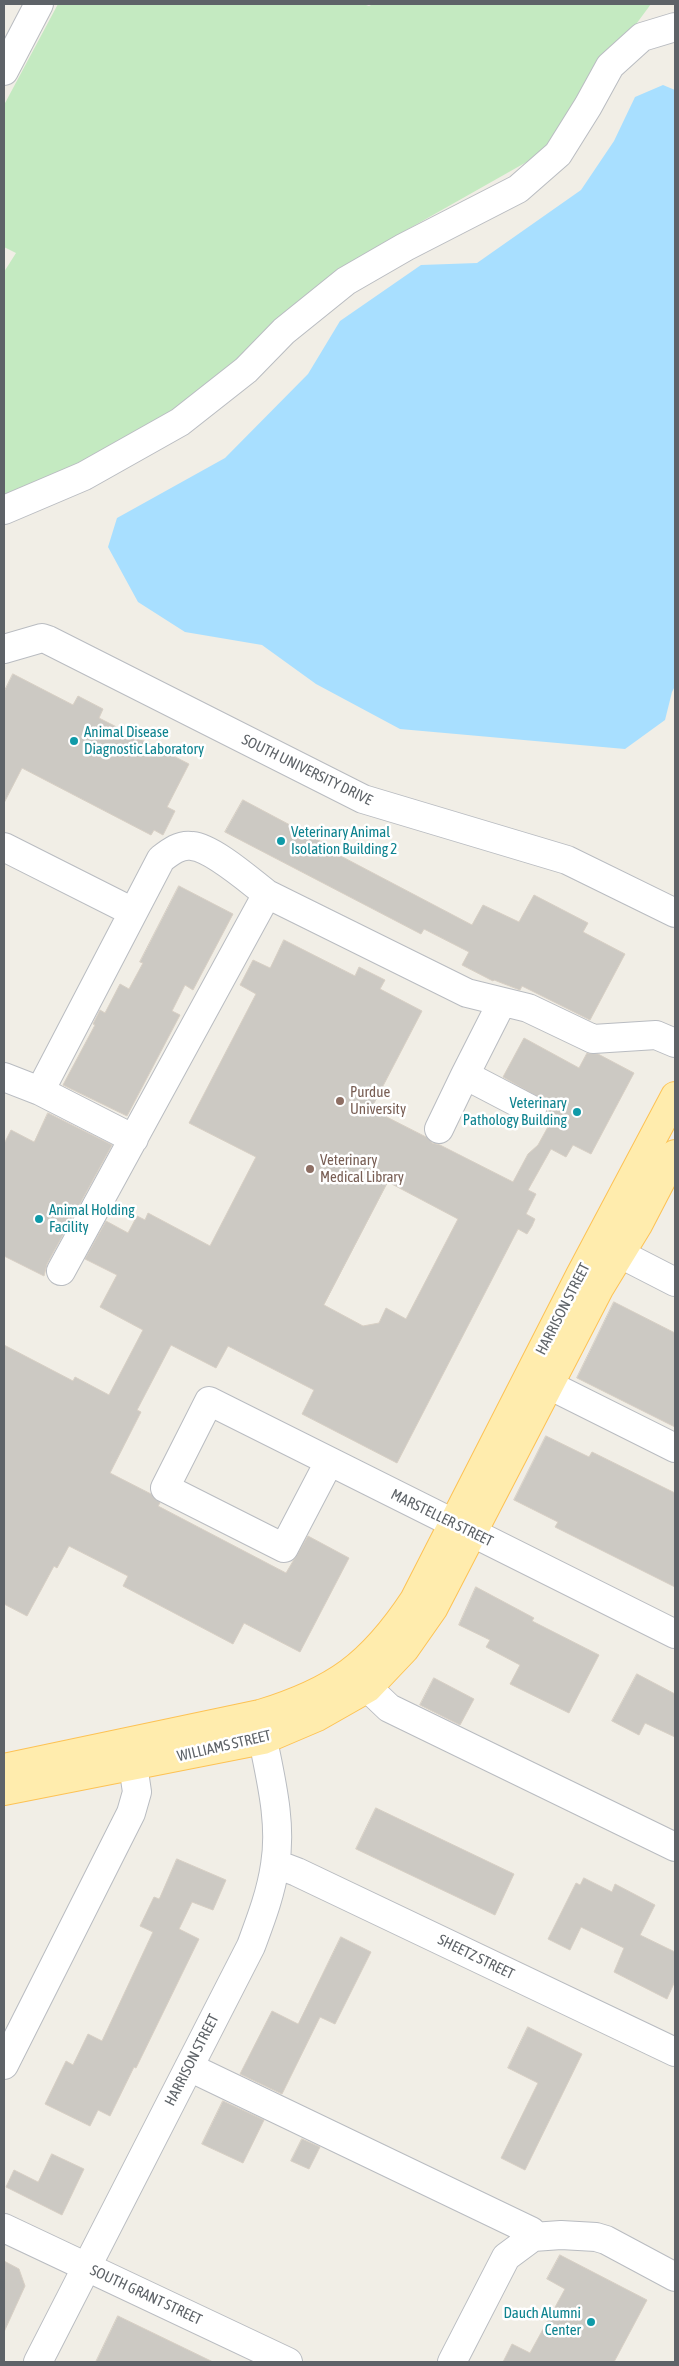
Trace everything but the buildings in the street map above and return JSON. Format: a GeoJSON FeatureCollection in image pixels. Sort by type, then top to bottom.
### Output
{"type":"FeatureCollection","features":[{"type":"Feature","properties":{"kind":"main road","name":"HARRISON STREET"},"geometry":{"type":"LineString","coordinates":[[463,1528],[609,1248],[675,1096]]}},
{"type":"Feature","properties":{"kind":"main road","name":"HARRISON STREET"},"geometry":{"type":"LineString","coordinates":[[463,1528],[548,1386],[599,1289],[609,1248],[638,1225],[675,1154]]}},
{"type":"Feature","properties":{"kind":"main road","name":"WILLIAMS STREET"},"geometry":{"type":"LineString","coordinates":[[4,1791],[263,1740],[317,1717],[368,1688],[406,1649],[434,1609],[463,1528]]}},
{"type":"Feature","properties":{"kind":"main road","name":"WILLIAMS STREET"},"geometry":{"type":"LineString","coordinates":[[4,1768],[260,1714],[298,1702],[340,1680],[360,1664],[392,1632],[463,1528]]}},
{"type":"Feature","properties":{"kind":"street"},"geometry":{"type":"LineString","coordinates":[[4,71],[39,4]]}},
{"type":"Feature","properties":{"kind":"street"},"geometry":{"type":"LineString","coordinates":[[4,510],[84,476],[180,422],[246,370],[284,331],[346,281],[404,247],[518,189],[558,154],[610,66],[642,37],[675,27]]}},
{"type":"Feature","properties":{"kind":"street","name":"SOUTH UNIVERSITY DRIVE"},"geometry":{"type":"LineString","coordinates":[[4,649],[42,638],[48,640],[363,799],[567,860],[675,913]]}},
{"type":"Feature","properties":{"kind":"street"},"geometry":{"type":"LineString","coordinates":[[40,1091],[161,859],[176,848],[192,846],[214,854],[267,894],[467,993],[528,1008],[593,1039],[656,1035],[675,1043]]}},
{"type":"Feature","properties":{"kind":"street"},"geometry":{"type":"LineString","coordinates":[[4,847],[133,912]]}},
{"type":"Feature","properties":{"kind":"street"},"geometry":{"type":"LineString","coordinates":[[61,1271],[267,894]]}},
{"type":"Feature","properties":{"kind":"street"},"geometry":{"type":"LineString","coordinates":[[439,1129],[502,1002]]}},
{"type":"Feature","properties":{"kind":"street"},"geometry":{"type":"LineString","coordinates":[[466,1075],[532,1110]]}},
{"type":"Feature","properties":{"kind":"street"},"geometry":{"type":"LineString","coordinates":[[4,1077],[40,1091],[134,1139]]}},
{"type":"Feature","properties":{"kind":"street"},"geometry":{"type":"LineString","coordinates":[[609,1248],[675,1282]]}},
{"type":"Feature","properties":{"kind":"street"},"geometry":{"type":"LineString","coordinates":[[548,1386],[675,1448]]}},
{"type":"Feature","properties":{"kind":"street","name":"MARSTELLER STREET"},"geometry":{"type":"LineString","coordinates":[[329,1462],[284,1548],[165,1488],[209,1401],[675,1634]]}},
{"type":"Feature","properties":{"kind":"street"},"geometry":{"type":"LineString","coordinates":[[368,1688],[389,1708],[675,1847]]}},
{"type":"Feature","properties":{"kind":"street","name":"HARRISON STREET"},"geometry":{"type":"LineString","coordinates":[[38,2362],[251,1946],[267,1903],[276,1864],[274,1795],[263,1740]]}},
{"type":"Feature","properties":{"kind":"street"},"geometry":{"type":"LineString","coordinates":[[4,2065],[131,1813],[137,1792],[134,1765]]}},
{"type":"Feature","properties":{"kind":"street","name":"SHEETZ STREET"},"geometry":{"type":"LineString","coordinates":[[276,1864],[297,1872],[675,2052]]}},
{"type":"Feature","properties":{"kind":"street"},"geometry":{"type":"LineString","coordinates":[[189,2068],[531,2231],[532,2237]]}},
{"type":"Feature","properties":{"kind":"street","name":"SOUTH GRANT STREET"},"geometry":{"type":"LineString","coordinates":[[4,2228],[288,2362]]}},
{"type":"Feature","properties":{"kind":"street"},"geometry":{"type":"LineString","coordinates":[[452,2362],[506,2257],[532,2237],[561,2235],[596,2237],[606,2240],[675,2277]]}},
{"type":"Feature","properties":{"kind":"green space"},"geometry":{"type":"Polygon","coordinates":[[[58,4],[363,4],[369,6],[373,4],[651,4],[539,155],[387,241],[181,410],[93,460],[4,500],[4,272],[16,253],[4,247],[4,105],[58,4]]]}},
{"type":"Feature","properties":{"kind":"water"},"geometry":{"type":"Polygon","coordinates":[[[663,85],[675,90],[675,686],[665,720],[625,749],[400,729],[316,684],[262,645],[185,632],[138,602],[108,547],[117,518],[225,458],[308,374],[340,321],[421,265],[477,263],[581,190],[614,141],[635,97],[663,85]]]}},
{"type":"Feature","properties":{"kind":"place","name":"Animal Disease Diagnostic Laboratory"},"geometry":{"type":"Point","coordinates":[74,741]}},
{"type":"Feature","properties":{"kind":"place","name":"Veterinary Animal Isolation Building 2"},"geometry":{"type":"Point","coordinates":[281,841]}},
{"type":"Feature","properties":{"kind":"place","name":"Purdue University"},"geometry":{"type":"Point","coordinates":[340,1101]}},
{"type":"Feature","properties":{"kind":"place","name":"Veterinary Pathology Building"},"geometry":{"type":"Point","coordinates":[577,1112]}},
{"type":"Feature","properties":{"kind":"place","name":"Veterinary Medical Library"},"geometry":{"type":"Point","coordinates":[310,1169]}},
{"type":"Feature","properties":{"kind":"place","name":"Animal Holding Facility"},"geometry":{"type":"Point","coordinates":[39,1219]}},
{"type":"Feature","properties":{"kind":"place","name":"Dauch Alumni Center"},"geometry":{"type":"Point","coordinates":[591,2322]}}]}
